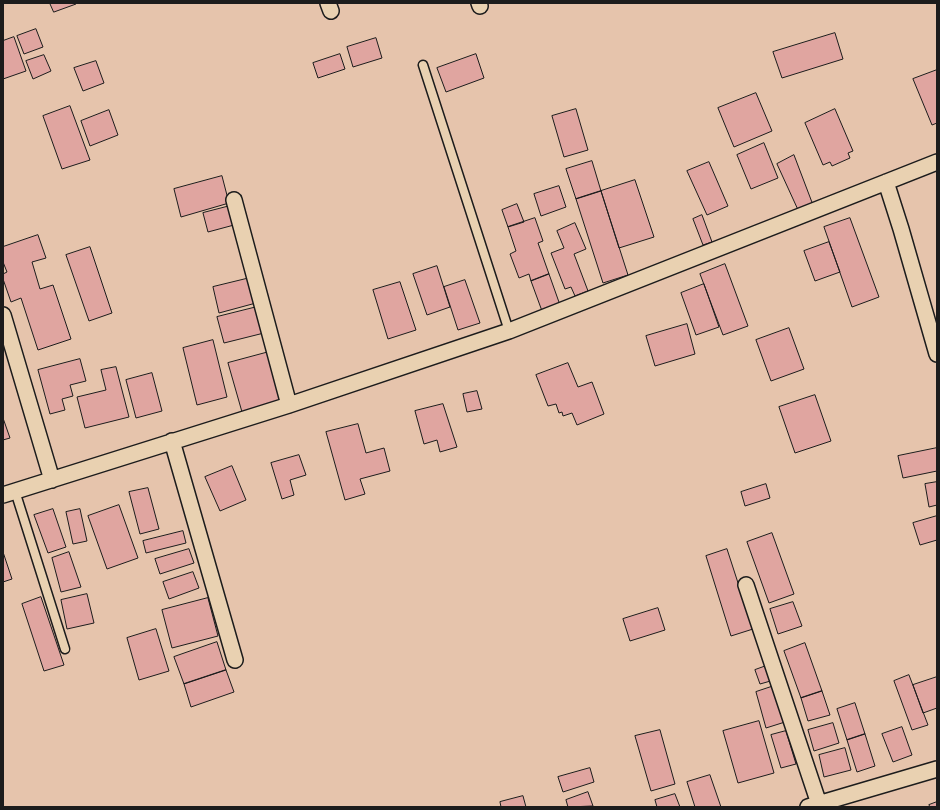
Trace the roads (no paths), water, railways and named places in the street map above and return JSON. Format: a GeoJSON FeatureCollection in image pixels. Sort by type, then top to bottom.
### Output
{"type":"FeatureCollection","features":[{"type":"Feature","properties":{"kind":"street"},"geometry":{"type":"LineString","coordinates":[[9,493],[289,405],[509,331],[937,162]]}},
{"type":"Feature","properties":{"kind":"street"},"geometry":{"type":"LineString","coordinates":[[886,182],[937,354]]}},
{"type":"Feature","properties":{"kind":"street"},"geometry":{"type":"LineString","coordinates":[[234,200],[289,405]]}},
{"type":"Feature","properties":{"kind":"street"},"geometry":{"type":"LineString","coordinates":[[3,315],[52,480]]}},
{"type":"Feature","properties":{"kind":"street"},"geometry":{"type":"LineString","coordinates":[[172,442],[235,660]]}},
{"type":"Feature","properties":{"kind":"street"},"geometry":{"type":"LineString","coordinates":[[746,585],[813,805],[937,769]]}},
{"type":"Feature","properties":{"kind":"lane"},"geometry":{"type":"LineString","coordinates":[[423,65],[509,331]]}},
{"type":"Feature","properties":{"kind":"lane"},"geometry":{"type":"LineString","coordinates":[[9,493],[65,649]]}}]}
